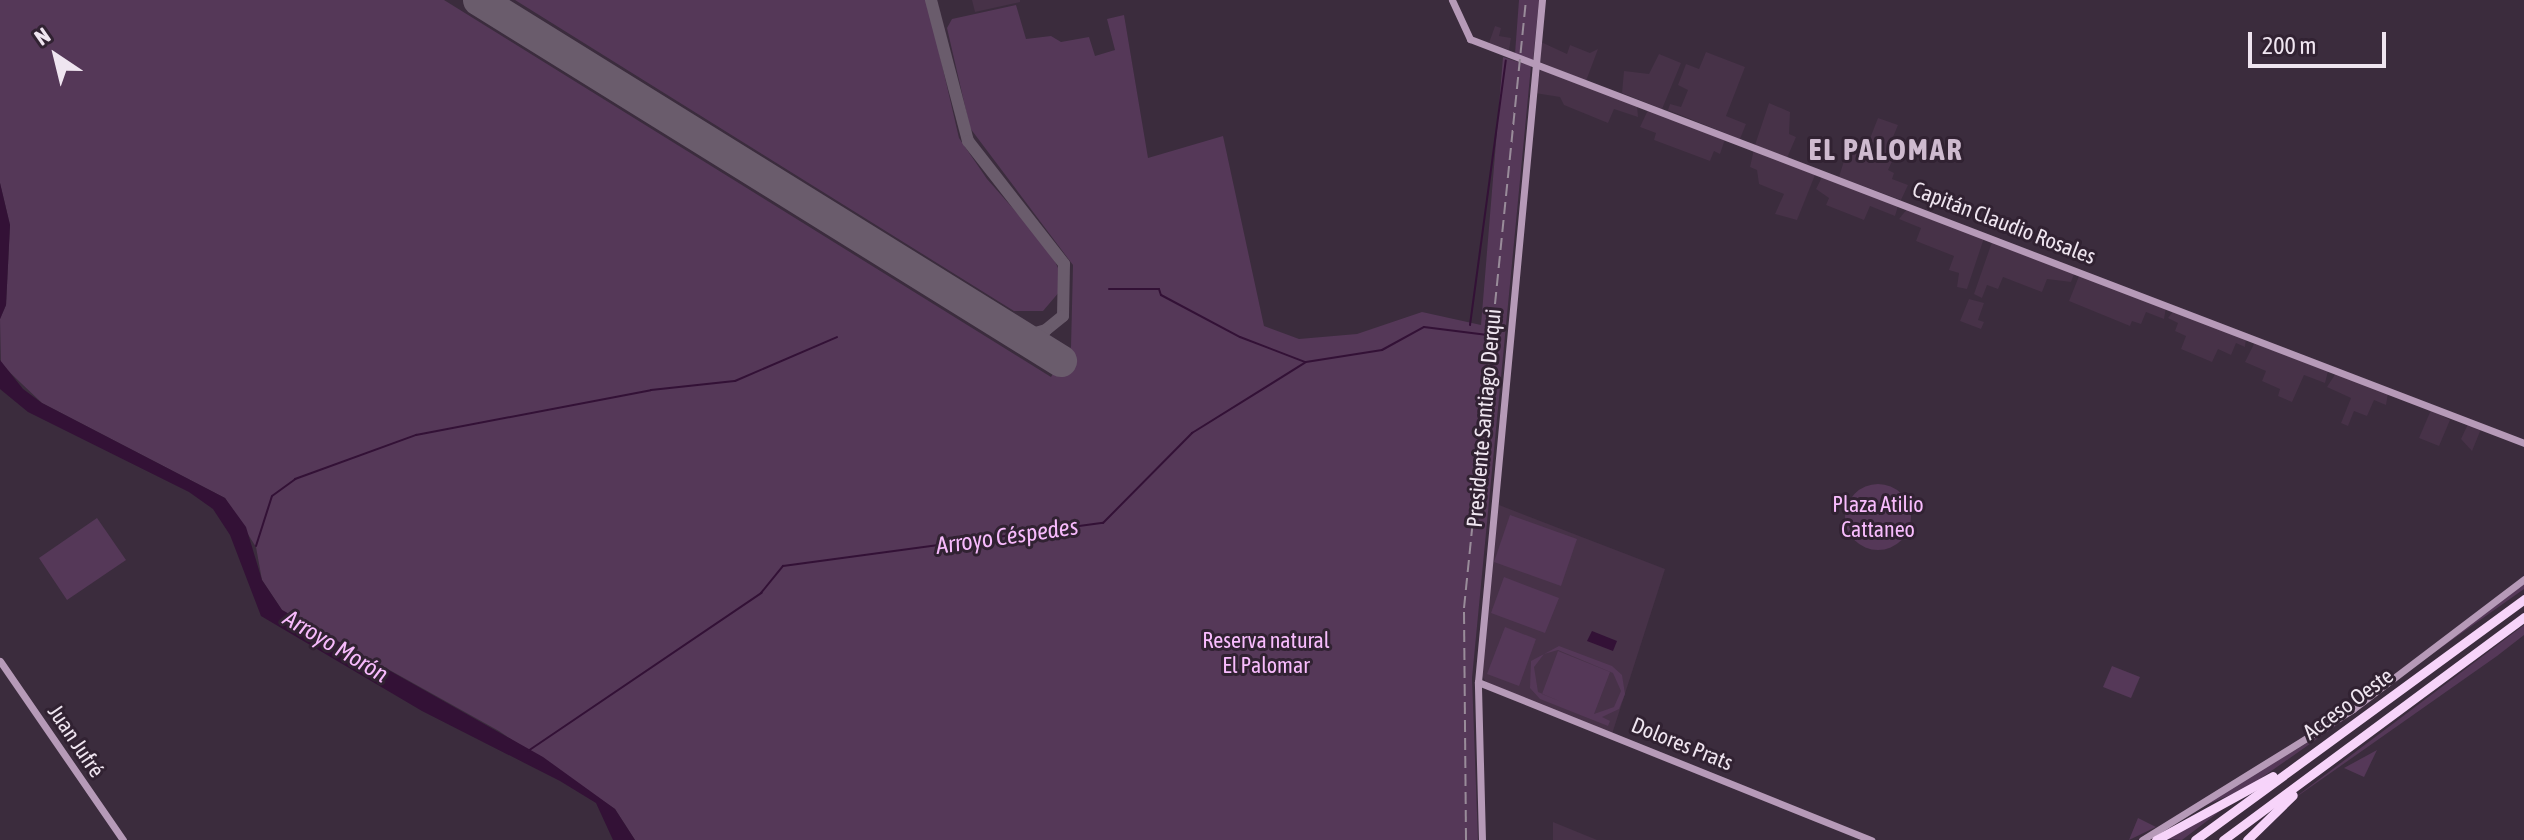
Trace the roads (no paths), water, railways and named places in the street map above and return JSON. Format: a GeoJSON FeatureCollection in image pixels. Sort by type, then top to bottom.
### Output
{"type":"FeatureCollection","features":[{"type":"Feature","properties":{"kind":"highway","name":"Acceso Oeste"},"geometry":{"type":"LineString","coordinates":[[2195,840],[2524,599]]}},
{"type":"Feature","properties":{"kind":"highway","name":"Acceso Oeste"},"geometry":{"type":"LineString","coordinates":[[2223,840],[2524,617]]}},
{"type":"Feature","properties":{"kind":"highway"},"geometry":{"type":"LineString","coordinates":[[2156,840],[2304,759]]}},
{"type":"Feature","properties":{"kind":"highway"},"geometry":{"type":"LineString","coordinates":[[2247,840],[2316,773]]}},
{"type":"Feature","properties":{"kind":"street","name":"Capitán Claudio Rosales"},"geometry":{"type":"LineString","coordinates":[[1452,0],[1470,39],[2524,443]]}},
{"type":"Feature","properties":{"kind":"street","name":"Presidente Santiago Derqui"},"geometry":{"type":"LineString","coordinates":[[1482,840],[1478,682],[1542,0]]}},
{"type":"Feature","properties":{"kind":"street"},"geometry":{"type":"LineString","coordinates":[[2142,840],[2353,709],[2524,579]]}},
{"type":"Feature","properties":{"kind":"street","name":"Juan Jufré"},"geometry":{"type":"LineString","coordinates":[[0,661],[123,840]]}},
{"type":"Feature","properties":{"kind":"street","name":"Dolores Prats"},"geometry":{"type":"LineString","coordinates":[[1478,682],[1872,840]]}},
{"type":"Feature","properties":{"kind":"water"},"geometry":{"type":"Polygon","coordinates":[[[0,183],[10,225],[6,305],[0,319],[0,183]]]}},
{"type":"Feature","properties":{"kind":"water","name":"Arroyo Morón"},"geometry":{"type":"Polygon","coordinates":[[[0,360],[23,389],[42,403],[225,498],[246,527],[262,580],[282,610],[543,757],[615,809],[635,840],[613,840],[596,803],[560,781],[422,711],[261,616],[230,535],[213,509],[189,492],[28,412],[0,389],[0,360]]]}},
{"type":"Feature","properties":{"kind":"water"},"geometry":{"type":"Polygon","coordinates":[[[1592,631],[1617,641],[1613,651],[1587,641],[1592,631]]]}},
{"type":"Feature","properties":{"kind":"waterway"},"geometry":{"type":"LineString","coordinates":[[1470,325],[1506,60]]}},
{"type":"Feature","properties":{"kind":"waterway"},"geometry":{"type":"LineString","coordinates":[[1109,289],[1159,289],[1161,295],[1240,337],[1305,362]]}},
{"type":"Feature","properties":{"kind":"waterway","name":"Arroyo Céspedes"},"geometry":{"type":"LineString","coordinates":[[528,751],[761,593],[783,566],[1103,523],[1192,433],[1306,362],[1382,350],[1424,327],[1488,335]]}},
{"type":"Feature","properties":{"kind":"waterway"},"geometry":{"type":"LineString","coordinates":[[256,546],[272,496],[295,479],[416,435],[651,390],[735,381],[837,337]]}},
{"type":"Feature","properties":{"kind":"railway"},"geometry":{"type":"LineString","coordinates":[[1466,840],[1464,608],[1526,0]]}},
{"type":"Feature","properties":{"kind":"district","name":"EL PALOMAR"},"geometry":{"type":"Point","coordinates":[1886,149]}},
{"type":"Feature","properties":{"kind":"park label","name":"Plaza Atilio Cattaneo"},"geometry":{"type":"Point","coordinates":[1878,516]}},
{"type":"Feature","properties":{"kind":"park label","name":"Reserva natural El Palomar"},"geometry":{"type":"Point","coordinates":[1266,652]}}]}
